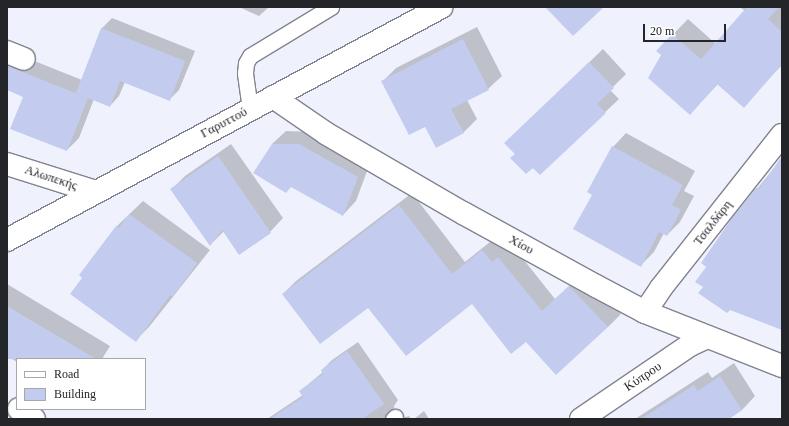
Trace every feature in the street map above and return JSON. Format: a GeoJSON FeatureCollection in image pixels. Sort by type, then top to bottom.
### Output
{"type":"FeatureCollection","features":[{"type":"Feature","properties":{"kind":"street","name":"Γαρυττού"},"geometry":{"type":"LineString","coordinates":[[7,240],[250,108],[442,7]]}},
{"type":"Feature","properties":{"kind":"street","name":"Χίου"},"geometry":{"type":"LineString","coordinates":[[273,97],[328,134],[463,213],[645,312],[782,366]]}},
{"type":"Feature","properties":{"kind":"street","name":"Τσαλδάρη"},"geometry":{"type":"LineString","coordinates":[[645,312],[661,288],[782,135]]}},
{"type":"Feature","properties":{"kind":"street","name":"Αλωπεκής"},"geometry":{"type":"LineString","coordinates":[[7,164],[96,192]]}},
{"type":"Feature","properties":{"kind":"street","name":"Κύπρου"},"geometry":{"type":"LineString","coordinates":[[581,419],[690,346],[707,337]]}},
{"type":"Feature","properties":{"kind":"street"},"geometry":{"type":"LineString","coordinates":[[7,401],[16,407]]}},
{"type":"Feature","properties":{"kind":"street"},"geometry":{"type":"LineString","coordinates":[[21,410],[34,419]]}},
{"type":"Feature","properties":{"kind":"lane"},"geometry":{"type":"LineString","coordinates":[[250,108],[245,73],[246,63],[250,56],[331,7]]}},
{"type":"Feature","properties":{"kind":"building"},"geometry":{"type":"Polygon","coordinates":[[[545,7],[604,7],[573,36],[545,7]]]}},
{"type":"Feature","properties":{"kind":"building"},"geometry":{"type":"Polygon","coordinates":[[[747,7],[779,7],[768,19],[782,32],[782,64],[744,108],[717,84],[690,115],[648,78],[661,55],[656,51],[672,34],[701,59],[747,7]]]}},
{"type":"Feature","properties":{"kind":"building"},"geometry":{"type":"Polygon","coordinates":[[[101,28],[185,61],[170,101],[120,81],[110,107],[76,93],[101,28]]]}},
{"type":"Feature","properties":{"kind":"building"},"geometry":{"type":"Polygon","coordinates":[[[463,39],[489,90],[451,109],[464,133],[436,148],[425,127],[409,135],[381,81],[463,39]]]}},
{"type":"Feature","properties":{"kind":"building"},"geometry":{"type":"Polygon","coordinates":[[[589,62],[614,88],[597,104],[606,113],[540,175],[533,168],[526,174],[510,158],[515,154],[504,143],[589,62]]]}},
{"type":"Feature","properties":{"kind":"building"},"geometry":{"type":"Polygon","coordinates":[[[7,66],[88,98],[67,151],[10,129],[23,97],[7,90],[7,66]]]}},
{"type":"Feature","properties":{"kind":"building"},"geometry":{"type":"Polygon","coordinates":[[[272,144],[299,144],[358,177],[343,216],[291,187],[286,193],[253,173],[272,144]]]}},
{"type":"Feature","properties":{"kind":"building"},"geometry":{"type":"Polygon","coordinates":[[[612,146],[683,185],[672,205],[681,210],[667,236],[659,232],[641,267],[573,229],[592,195],[587,192],[612,146]]]}},
{"type":"Feature","properties":{"kind":"building"},"geometry":{"type":"Polygon","coordinates":[[[218,156],[271,233],[239,255],[222,230],[210,246],[170,189],[218,156]]]}},
{"type":"Feature","properties":{"kind":"building"},"geometry":{"type":"Polygon","coordinates":[[[782,156],[782,330],[730,310],[727,313],[698,293],[703,287],[695,282],[706,267],[701,263],[732,218],[756,188],[759,189],[782,156]]]}},
{"type":"Feature","properties":{"kind":"building"},"geometry":{"type":"Polygon","coordinates":[[[399,205],[452,274],[482,250],[492,262],[498,257],[542,311],[569,286],[608,327],[556,375],[526,342],[511,354],[472,304],[406,356],[368,308],[320,344],[282,294],[399,205]]]}},
{"type":"Feature","properties":{"kind":"building"},"geometry":{"type":"Polygon","coordinates":[[[129,214],[197,263],[173,297],[170,295],[136,342],[70,294],[82,278],[79,275],[116,226],[119,228],[129,214]]]}},
{"type":"Feature","properties":{"kind":"building"},"geometry":{"type":"Polygon","coordinates":[[[7,306],[94,358],[16,358],[7,359],[7,306]]]}},
{"type":"Feature","properties":{"kind":"building"},"geometry":{"type":"Polygon","coordinates":[[[347,351],[384,404],[362,419],[270,419],[303,397],[299,391],[323,374],[321,370],[347,351]]]}},
{"type":"Feature","properties":{"kind":"building"},"geometry":{"type":"Polygon","coordinates":[[[720,376],[742,410],[729,419],[641,419],[694,385],[698,391],[720,376]]]}}]}
